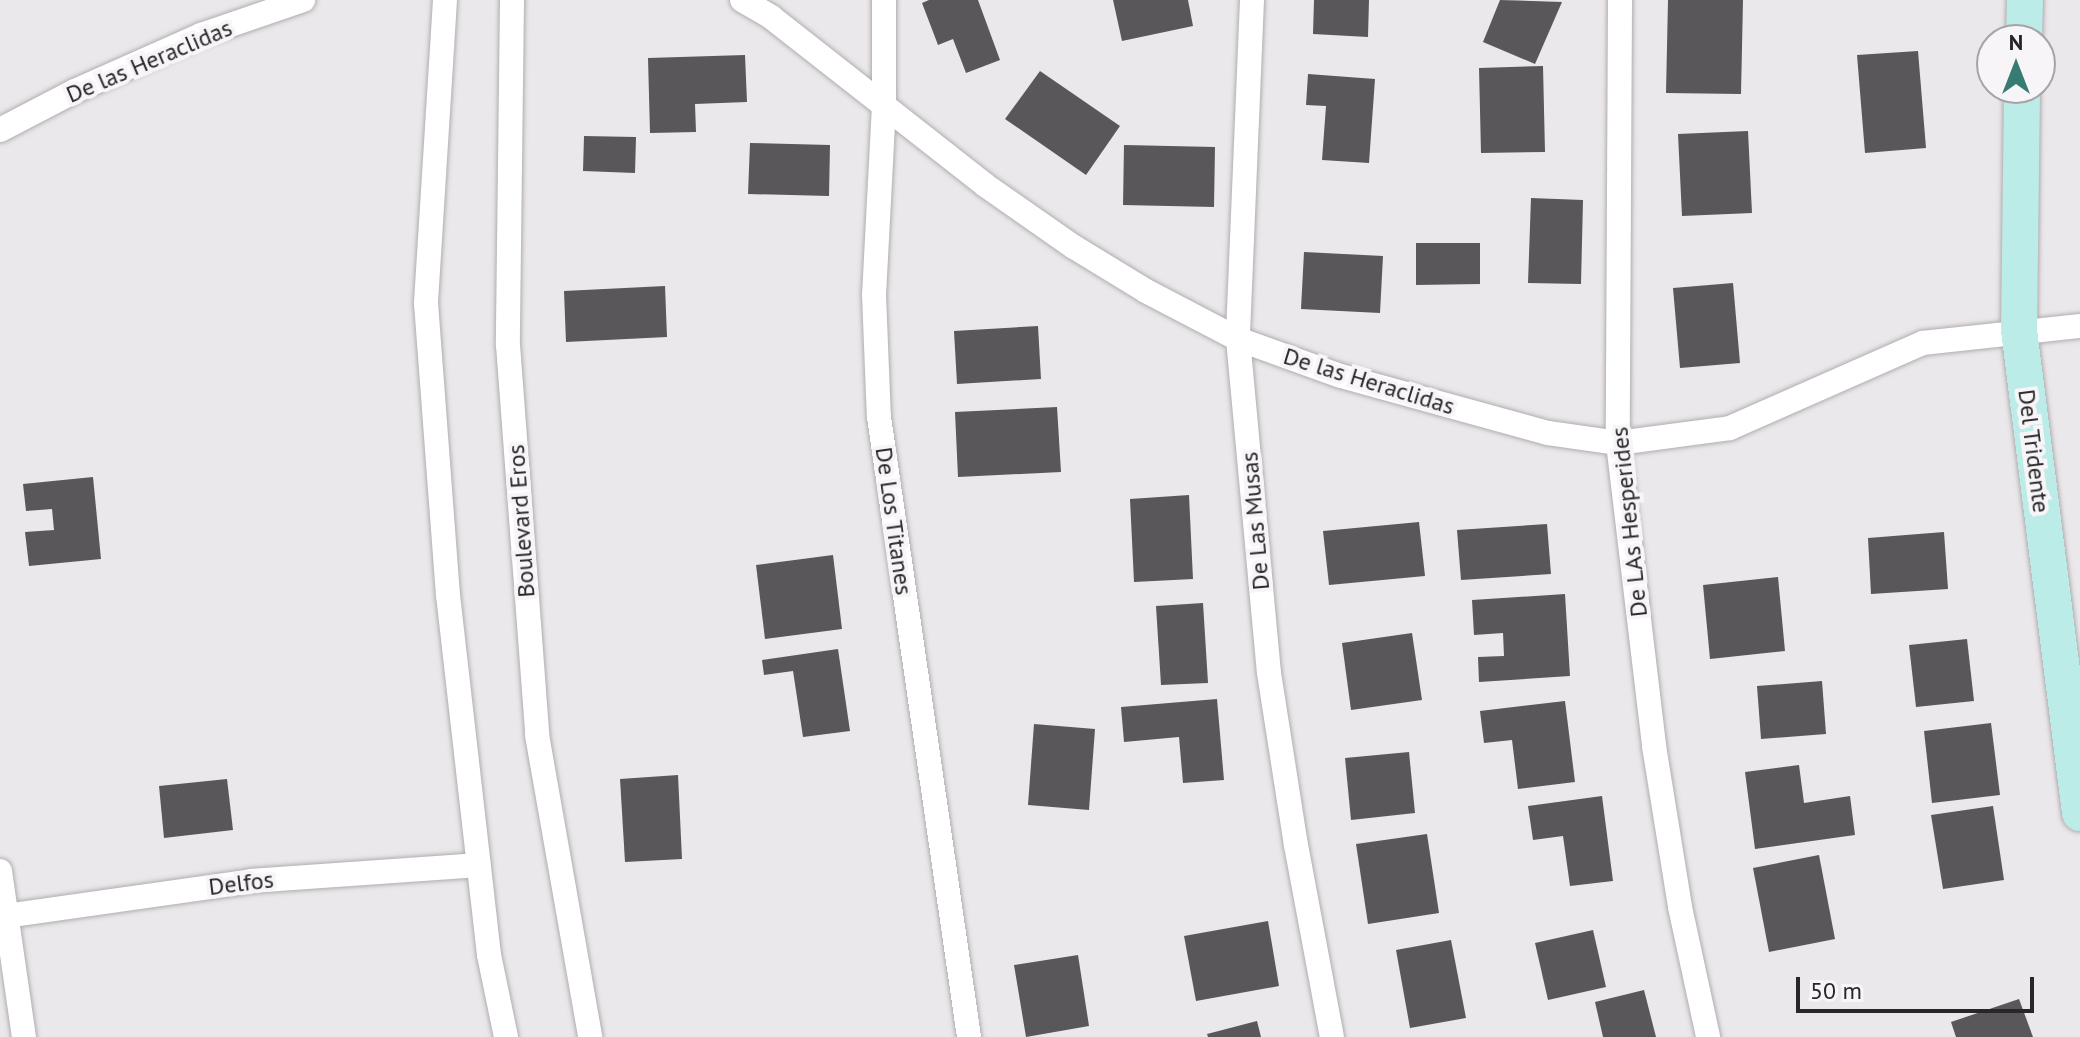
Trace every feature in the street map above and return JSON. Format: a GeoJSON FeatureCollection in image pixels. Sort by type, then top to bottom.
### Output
{"type":"FeatureCollection","features":[{"type":"Feature","properties":{"kind":"main road"},"geometry":{"type":"LineString","coordinates":[[2024,24],[2025,0]]}},
{"type":"Feature","properties":{"kind":"main road","name":"Del Tridente"},"geometry":{"type":"LineString","coordinates":[[2022,104],[2019,330],[2080,813]]}},
{"type":"Feature","properties":{"kind":"street","name":"De las Heraclidas"},"geometry":{"type":"LineString","coordinates":[[0,130],[75,91],[201,35],[303,0]]}},
{"type":"Feature","properties":{"kind":"street"},"geometry":{"type":"LineString","coordinates":[[445,0],[426,303],[448,595],[489,955],[506,1037]]}},
{"type":"Feature","properties":{"kind":"street","name":"Boulevard Eros"},"geometry":{"type":"LineString","coordinates":[[512,0],[508,345],[537,735],[590,1037]]}},
{"type":"Feature","properties":{"kind":"street","name":"De las Heraclidas"},"geometry":{"type":"LineString","coordinates":[[742,0],[771,17],[985,185],[1074,247],[1146,291],[1238,339],[1371,385],[1548,433],[1618,443],[1730,428],[1923,343],[2019,330],[2080,326]]}},
{"type":"Feature","properties":{"kind":"street","name":"De Los Titanes"},"geometry":{"type":"LineString","coordinates":[[884,0],[884,105],[874,295],[879,417],[969,1037]]}},
{"type":"Feature","properties":{"kind":"street","name":"De Las Musas"},"geometry":{"type":"LineString","coordinates":[[1252,0],[1238,339],[1269,673],[1298,860],[1332,1037]]}},
{"type":"Feature","properties":{"kind":"street","name":"De LAs Hesperides"},"geometry":{"type":"LineString","coordinates":[[1620,0],[1618,443],[1654,746],[1680,907],[1708,1037]]}},
{"type":"Feature","properties":{"kind":"street","name":"Delfos"},"geometry":{"type":"LineString","coordinates":[[6,916],[251,881],[478,865]]}},
{"type":"Feature","properties":{"kind":"street"},"geometry":{"type":"LineString","coordinates":[[0,871],[24,1037]]}},
{"type":"Feature","properties":{"kind":"building"},"geometry":{"type":"Polygon","coordinates":[[[929,0],[978,0],[1000,60],[966,73],[953,39],[938,45],[922,3],[929,0]]]}},
{"type":"Feature","properties":{"kind":"building"},"geometry":{"type":"Polygon","coordinates":[[[1113,0],[1188,0],[1193,26],[1122,41],[1113,0]]]}},
{"type":"Feature","properties":{"kind":"building"},"geometry":{"type":"Polygon","coordinates":[[[1314,0],[1369,0],[1368,37],[1313,34],[1314,0]]]}},
{"type":"Feature","properties":{"kind":"building"},"geometry":{"type":"Polygon","coordinates":[[[1500,0],[1562,2],[1535,64],[1483,42],[1500,0]]]}},
{"type":"Feature","properties":{"kind":"building"},"geometry":{"type":"Polygon","coordinates":[[[1668,0],[1743,0],[1741,94],[1666,93],[1668,0]]]}},
{"type":"Feature","properties":{"kind":"building"},"geometry":{"type":"Polygon","coordinates":[[[1918,51],[1926,148],[1865,153],[1857,55],[1918,51]]]}},
{"type":"Feature","properties":{"kind":"building"},"geometry":{"type":"Polygon","coordinates":[[[745,55],[747,102],[695,104],[696,132],[650,133],[648,58],[745,55]]]}},
{"type":"Feature","properties":{"kind":"building"},"geometry":{"type":"Polygon","coordinates":[[[1543,66],[1545,152],[1481,153],[1479,68],[1543,66]]]}},
{"type":"Feature","properties":{"kind":"building"},"geometry":{"type":"Polygon","coordinates":[[[1040,71],[1120,126],[1086,175],[1005,119],[1040,71]]]}},
{"type":"Feature","properties":{"kind":"building"},"geometry":{"type":"Polygon","coordinates":[[[1308,74],[1375,79],[1369,163],[1322,160],[1326,106],[1306,105],[1308,74]]]}},
{"type":"Feature","properties":{"kind":"building"},"geometry":{"type":"Polygon","coordinates":[[[1748,131],[1752,213],[1682,216],[1678,134],[1748,131]]]}},
{"type":"Feature","properties":{"kind":"building"},"geometry":{"type":"Polygon","coordinates":[[[584,136],[636,137],[635,173],[583,171],[584,136]]]}},
{"type":"Feature","properties":{"kind":"building"},"geometry":{"type":"Polygon","coordinates":[[[750,143],[830,145],[829,196],[748,194],[750,143]]]}},
{"type":"Feature","properties":{"kind":"building"},"geometry":{"type":"Polygon","coordinates":[[[1124,145],[1215,147],[1214,207],[1123,205],[1124,145]]]}},
{"type":"Feature","properties":{"kind":"building"},"geometry":{"type":"Polygon","coordinates":[[[1531,198],[1583,200],[1581,284],[1528,283],[1531,198]]]}},
{"type":"Feature","properties":{"kind":"building"},"geometry":{"type":"Polygon","coordinates":[[[1416,243],[1480,243],[1480,284],[1416,285],[1416,243]]]}},
{"type":"Feature","properties":{"kind":"building"},"geometry":{"type":"Polygon","coordinates":[[[1304,252],[1383,256],[1380,313],[1301,309],[1304,252]]]}},
{"type":"Feature","properties":{"kind":"building"},"geometry":{"type":"Polygon","coordinates":[[[1733,283],[1740,363],[1680,368],[1673,288],[1733,283]]]}},
{"type":"Feature","properties":{"kind":"building"},"geometry":{"type":"Polygon","coordinates":[[[665,286],[667,337],[566,342],[564,291],[665,286]]]}},
{"type":"Feature","properties":{"kind":"building"},"geometry":{"type":"Polygon","coordinates":[[[1038,326],[1041,379],[957,384],[954,331],[1038,326]]]}},
{"type":"Feature","properties":{"kind":"building"},"geometry":{"type":"Polygon","coordinates":[[[1057,407],[1061,472],[958,477],[955,412],[1057,407]]]}},
{"type":"Feature","properties":{"kind":"building"},"geometry":{"type":"Polygon","coordinates":[[[93,477],[101,559],[29,566],[25,532],[54,530],[52,509],[26,511],[23,484],[93,477]]]}},
{"type":"Feature","properties":{"kind":"building"},"geometry":{"type":"Polygon","coordinates":[[[1189,495],[1193,579],[1134,582],[1130,499],[1189,495]]]}},
{"type":"Feature","properties":{"kind":"building"},"geometry":{"type":"Polygon","coordinates":[[[1419,522],[1425,576],[1329,585],[1323,531],[1419,522]]]}},
{"type":"Feature","properties":{"kind":"building"},"geometry":{"type":"Polygon","coordinates":[[[1547,524],[1551,574],[1461,580],[1457,530],[1547,524]]]}},
{"type":"Feature","properties":{"kind":"building"},"geometry":{"type":"Polygon","coordinates":[[[1944,532],[1948,589],[1871,594],[1868,538],[1944,532]]]}},
{"type":"Feature","properties":{"kind":"building"},"geometry":{"type":"Polygon","coordinates":[[[833,555],[842,629],[765,639],[756,565],[833,555]]]}},
{"type":"Feature","properties":{"kind":"building"},"geometry":{"type":"Polygon","coordinates":[[[1778,577],[1785,651],[1710,659],[1703,585],[1778,577]]]}},
{"type":"Feature","properties":{"kind":"building"},"geometry":{"type":"Polygon","coordinates":[[[1565,594],[1570,676],[1479,682],[1478,657],[1504,656],[1503,633],[1474,635],[1472,600],[1565,594]]]}},
{"type":"Feature","properties":{"kind":"building"},"geometry":{"type":"Polygon","coordinates":[[[1203,603],[1208,683],[1161,685],[1156,606],[1203,603]]]}},
{"type":"Feature","properties":{"kind":"building"},"geometry":{"type":"Polygon","coordinates":[[[1412,633],[1422,700],[1351,710],[1342,643],[1412,633]]]}},
{"type":"Feature","properties":{"kind":"building"},"geometry":{"type":"Polygon","coordinates":[[[1967,639],[1974,701],[1916,707],[1909,645],[1967,639]]]}},
{"type":"Feature","properties":{"kind":"building"},"geometry":{"type":"Polygon","coordinates":[[[838,649],[850,731],[803,737],[793,671],[764,675],[762,660],[838,649]]]}},
{"type":"Feature","properties":{"kind":"building"},"geometry":{"type":"Polygon","coordinates":[[[1822,681],[1826,734],[1761,739],[1757,686],[1822,681]]]}},
{"type":"Feature","properties":{"kind":"building"},"geometry":{"type":"Polygon","coordinates":[[[1217,699],[1224,780],[1183,783],[1179,737],[1124,742],[1121,707],[1217,699]]]}},
{"type":"Feature","properties":{"kind":"building"},"geometry":{"type":"Polygon","coordinates":[[[1565,701],[1575,782],[1518,789],[1512,740],[1484,743],[1480,711],[1565,701]]]}},
{"type":"Feature","properties":{"kind":"building"},"geometry":{"type":"Polygon","coordinates":[[[1991,723],[2000,795],[1932,803],[1924,731],[1991,723]]]}},
{"type":"Feature","properties":{"kind":"building"},"geometry":{"type":"Polygon","coordinates":[[[1034,724],[1095,729],[1089,810],[1028,805],[1034,724]]]}},
{"type":"Feature","properties":{"kind":"building"},"geometry":{"type":"Polygon","coordinates":[[[1409,752],[1415,813],[1351,820],[1345,758],[1409,752]]]}},
{"type":"Feature","properties":{"kind":"building"},"geometry":{"type":"Polygon","coordinates":[[[1799,765],[1804,803],[1850,796],[1855,835],[1755,849],[1745,772],[1799,765]]]}},
{"type":"Feature","properties":{"kind":"building"},"geometry":{"type":"Polygon","coordinates":[[[678,775],[682,859],[625,862],[620,779],[678,775]]]}},
{"type":"Feature","properties":{"kind":"building"},"geometry":{"type":"Polygon","coordinates":[[[227,779],[233,830],[164,838],[159,786],[227,779]]]}},
{"type":"Feature","properties":{"kind":"building"},"geometry":{"type":"Polygon","coordinates":[[[1602,796],[1613,881],[1570,886],[1563,836],[1533,840],[1528,806],[1602,796]]]}},
{"type":"Feature","properties":{"kind":"building"},"geometry":{"type":"Polygon","coordinates":[[[1993,806],[2004,880],[1943,889],[1931,815],[1993,806]]]}},
{"type":"Feature","properties":{"kind":"building"},"geometry":{"type":"Polygon","coordinates":[[[1427,834],[1439,913],[1368,924],[1356,844],[1427,834]]]}},
{"type":"Feature","properties":{"kind":"building"},"geometry":{"type":"Polygon","coordinates":[[[1819,855],[1835,939],[1769,952],[1753,868],[1819,855]]]}},
{"type":"Feature","properties":{"kind":"building"},"geometry":{"type":"Polygon","coordinates":[[[1268,921],[1279,986],[1196,1001],[1184,936],[1268,921]]]}},
{"type":"Feature","properties":{"kind":"building"},"geometry":{"type":"Polygon","coordinates":[[[1593,930],[1606,987],[1548,1000],[1535,943],[1593,930]]]}},
{"type":"Feature","properties":{"kind":"building"},"geometry":{"type":"Polygon","coordinates":[[[1451,940],[1466,1018],[1410,1028],[1396,950],[1451,940]]]}},
{"type":"Feature","properties":{"kind":"building"},"geometry":{"type":"Polygon","coordinates":[[[1078,955],[1089,1026],[1026,1037],[1014,965],[1078,955]]]}},
{"type":"Feature","properties":{"kind":"building"},"geometry":{"type":"Polygon","coordinates":[[[1644,990],[1656,1037],[1603,1037],[1595,1002],[1644,990]]]}},
{"type":"Feature","properties":{"kind":"building"},"geometry":{"type":"Polygon","coordinates":[[[2019,999],[2033,1037],[1956,1037],[1951,1022],[2019,999]]]}},
{"type":"Feature","properties":{"kind":"building"},"geometry":{"type":"Polygon","coordinates":[[[1257,1021],[1261,1037],[1208,1037],[1207,1034],[1257,1021]]]}}]}
